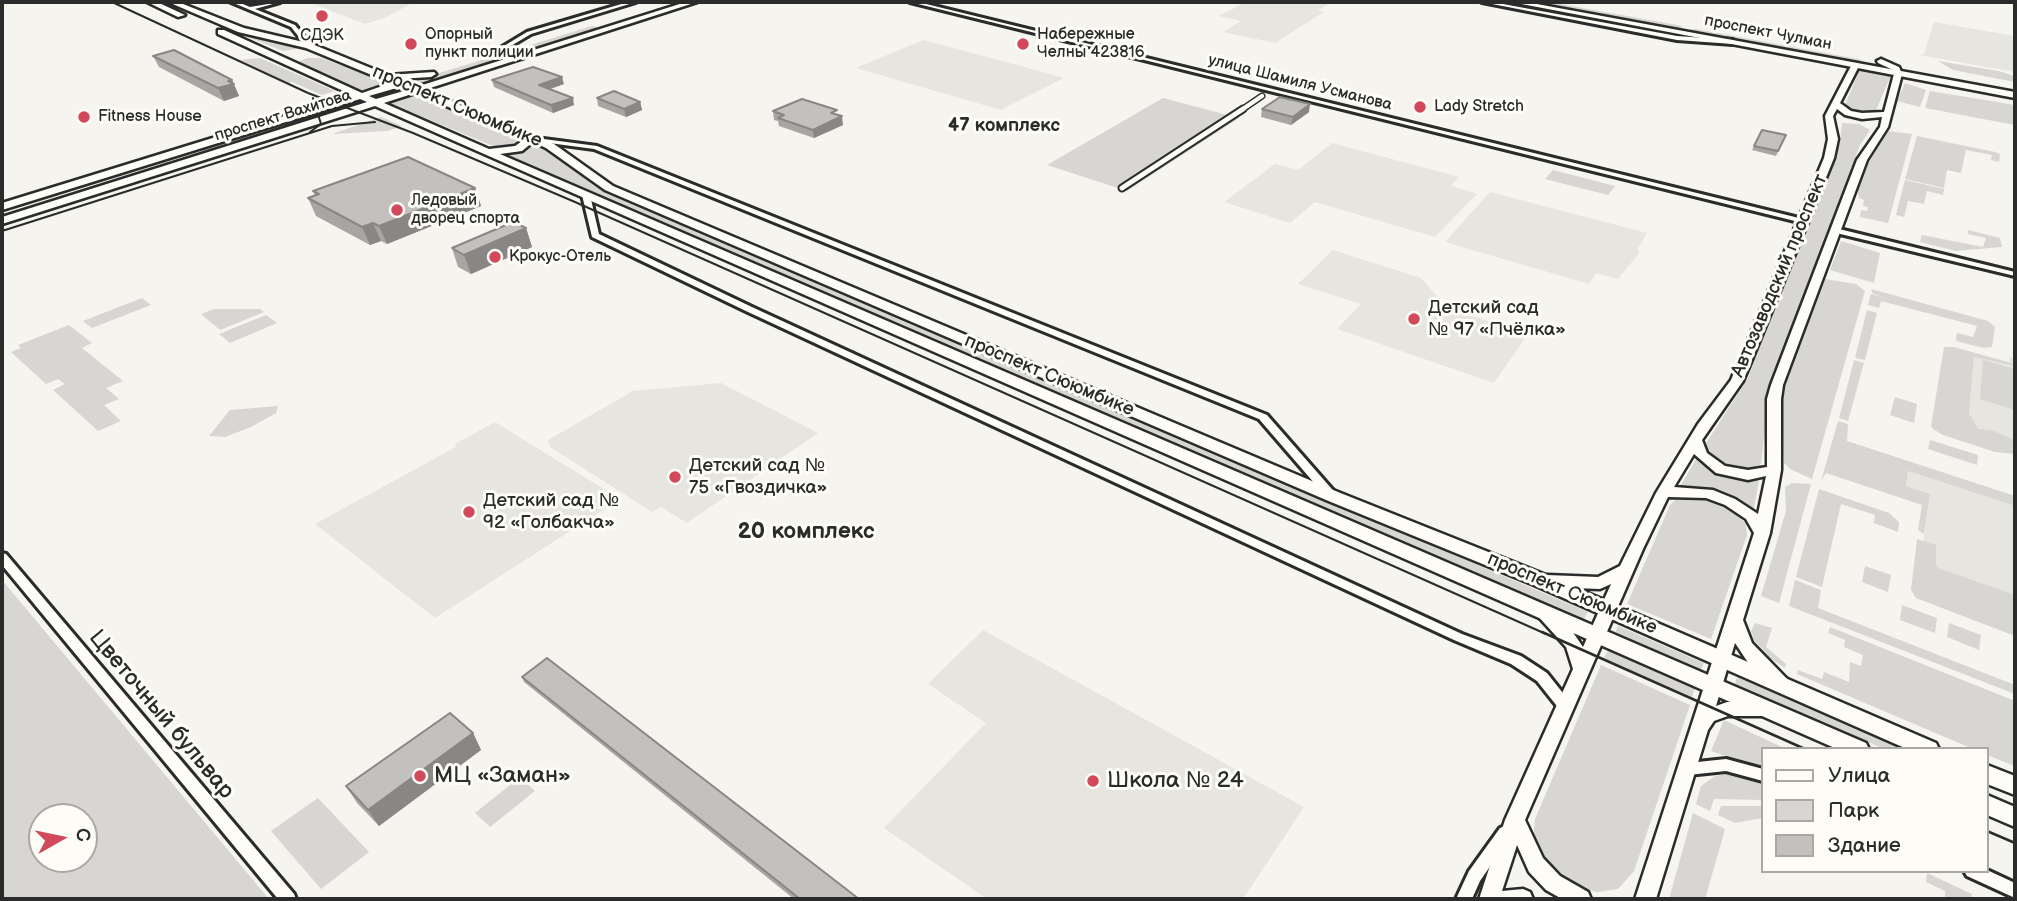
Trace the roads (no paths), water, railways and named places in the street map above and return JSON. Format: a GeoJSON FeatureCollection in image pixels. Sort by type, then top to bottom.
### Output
{"type":"FeatureCollection","features":[{"type":"Feature","properties":{"kind":"main road","name":"проспект Сююмбике"},"geometry":{"type":"LineString","coordinates":[[151,2],[586,195],[1854,747]]}},
{"type":"Feature","properties":{"kind":"main road","name":"проспект Сююмбике"},"geometry":{"type":"LineString","coordinates":[[172,2],[241,30],[309,46],[534,139],[550,146],[609,188],[1332,496],[1540,580],[1924,747]]}},
{"type":"Feature","properties":{"kind":"main road","name":"проспект Вахитова"},"geometry":{"type":"LineString","coordinates":[[2,207],[665,2]]}},
{"type":"Feature","properties":{"kind":"main road","name":"проспект Вахитова"},"geometry":{"type":"LineString","coordinates":[[2,221],[693,2]]}},
{"type":"Feature","properties":{"kind":"main road","name":"проспект Чулман"},"geometry":{"type":"LineString","coordinates":[[1515,2],[1881,61],[2015,86]]}},
{"type":"Feature","properties":{"kind":"main road"},"geometry":{"type":"LineString","coordinates":[[1528,4],[1545,2]]}},
{"type":"Feature","properties":{"kind":"main road","name":"проспект Чулман"},"geometry":{"type":"LineString","coordinates":[[1554,2],[1696,31],[1733,42],[2015,96]]}},
{"type":"Feature","properties":{"kind":"main road"},"geometry":{"type":"LineString","coordinates":[[600,22],[597,25],[599,27],[617,26]]}},
{"type":"Feature","properties":{"kind":"main road"},"geometry":{"type":"LineString","coordinates":[[268,54],[299,52],[309,46]]}},
{"type":"Feature","properties":{"kind":"main road"},"geometry":{"type":"LineString","coordinates":[[296,67],[294,61],[306,57],[334,56]]}},
{"type":"Feature","properties":{"kind":"main road"},"geometry":{"type":"LineString","coordinates":[[385,77],[430,74]]}},
{"type":"Feature","properties":{"kind":"main road"},"geometry":{"type":"LineString","coordinates":[[434,97],[436,89],[446,80]]}},
{"type":"Feature","properties":{"kind":"main road"},"geometry":{"type":"LineString","coordinates":[[343,101],[348,94],[345,89]]}},
{"type":"Feature","properties":{"kind":"main road"},"geometry":{"type":"LineString","coordinates":[[361,108],[394,111]]}},
{"type":"Feature","properties":{"kind":"main road"},"geometry":{"type":"LineString","coordinates":[[489,152],[518,149],[534,139]]}},
{"type":"Feature","properties":{"kind":"main road"},"geometry":{"type":"LineString","coordinates":[[158,158],[198,152],[169,168]]}},
{"type":"Feature","properties":{"kind":"main road"},"geometry":{"type":"LineString","coordinates":[[1989,775],[2015,786]]}},
{"type":"Feature","properties":{"kind":"main road"},"geometry":{"type":"LineString","coordinates":[[1989,806],[2015,817]]}},
{"type":"Feature","properties":{"kind":"street"},"geometry":{"type":"LineString","coordinates":[[234,2],[293,26],[309,46]]}},
{"type":"Feature","properties":{"kind":"street"},"geometry":{"type":"LineString","coordinates":[[250,8],[278,2]]}},
{"type":"Feature","properties":{"kind":"street"},"geometry":{"type":"LineString","coordinates":[[492,55],[529,33],[633,2]]}},
{"type":"Feature","properties":{"kind":"street","name":"улица Шамиля Усманова"},"geometry":{"type":"LineString","coordinates":[[913,2],[1802,221]]}},
{"type":"Feature","properties":{"kind":"street"},"geometry":{"type":"LineString","coordinates":[[1485,2],[1684,39],[1733,42]]}},
{"type":"Feature","properties":{"kind":"street"},"geometry":{"type":"LineString","coordinates":[[1881,61],[1896,69],[1898,74]]}},
{"type":"Feature","properties":{"kind":"street","name":"Автозаводский проспект"},"geometry":{"type":"LineString","coordinates":[[1489,899],[1515,820],[1626,569],[1663,493],[1695,440],[1737,382],[1829,158],[1833,139],[1829,116],[1855,66]]}},
{"type":"Feature","properties":{"kind":"street","name":"Автозаводский проспект"},"geometry":{"type":"LineString","coordinates":[[1643,897],[1688,769],[1762,533],[1774,470],[1774,399],[1777,385],[1862,160],[1879,135],[1898,74]]}},
{"type":"Feature","properties":{"kind":"street"},"geometry":{"type":"LineString","coordinates":[[1122,188],[1262,96]]}},
{"type":"Feature","properties":{"kind":"street"},"geometry":{"type":"LineString","coordinates":[[1835,104],[1847,113],[1862,116],[1887,114]]}},
{"type":"Feature","properties":{"kind":"street"},"geometry":{"type":"LineString","coordinates":[[1831,124],[1841,121],[1856,122],[1869,126],[1879,135]]}},
{"type":"Feature","properties":{"kind":"street"},"geometry":{"type":"LineString","coordinates":[[534,139],[595,147],[1263,417],[1332,496]]}},
{"type":"Feature","properties":{"kind":"street"},"geometry":{"type":"LineString","coordinates":[[586,195],[595,235],[751,310],[1420,619],[1516,660],[1542,677],[1565,706]]}},
{"type":"Feature","properties":{"kind":"street"},"geometry":{"type":"LineString","coordinates":[[1835,230],[2015,274]]}},
{"type":"Feature","properties":{"kind":"street"},"geometry":{"type":"LineString","coordinates":[[1695,440],[1701,455],[1721,470],[1748,475],[1774,470]]}},
{"type":"Feature","properties":{"kind":"street"},"geometry":{"type":"LineString","coordinates":[[1663,493],[1708,493],[1730,502],[1752,516],[1762,533]]}},
{"type":"Feature","properties":{"kind":"street","name":"Цветочный бульвар"},"geometry":{"type":"LineString","coordinates":[[2,557],[288,899]]}},
{"type":"Feature","properties":{"kind":"street"},"geometry":{"type":"LineString","coordinates":[[1540,580],[1566,584],[1600,583],[1626,569]]}},
{"type":"Feature","properties":{"kind":"street"},"geometry":{"type":"LineString","coordinates":[[1529,604],[1562,630],[1578,653],[1581,669]]}},
{"type":"Feature","properties":{"kind":"street"},"geometry":{"type":"LineString","coordinates":[[1735,621],[1738,634],[1750,653],[1788,687]]}},
{"type":"Feature","properties":{"kind":"street"},"geometry":{"type":"LineString","coordinates":[[1702,725],[1709,716],[1727,709],[1747,707],[1781,715]]}},
{"type":"Feature","properties":{"kind":"street"},"geometry":{"type":"LineString","coordinates":[[1688,769],[1726,765],[1762,775]]}},
{"type":"Feature","properties":{"kind":"street"},"geometry":{"type":"LineString","coordinates":[[1464,899],[1474,876],[1515,820],[1536,864],[1553,883],[1581,899]]}},
{"type":"Feature","properties":{"kind":"street"},"geometry":{"type":"LineString","coordinates":[[1976,873],[2015,891]]}},
{"type":"Feature","properties":{"kind":"street"},"geometry":{"type":"LineString","coordinates":[[1507,899],[1522,899]]}},
{"type":"Feature","properties":{"kind":"tram line"},"geometry":{"type":"LineString","coordinates":[[112,2],[308,93],[413,133],[575,202],[1546,634]]}},
{"type":"Feature","properties":{"kind":"tram line"},"geometry":{"type":"LineString","coordinates":[[310,132],[321,124],[313,98]]}},
{"type":"Feature","properties":{"kind":"tram line"},"geometry":{"type":"LineString","coordinates":[[2,231],[332,126],[375,122]]}},
{"type":"Feature","properties":{"kind":"tram line"},"geometry":{"type":"LineString","coordinates":[[1542,632],[1801,747]]}},
{"type":"Feature","properties":{"kind":"tram line"},"geometry":{"type":"LineString","coordinates":[[1989,832],[2015,843]]}},
{"type":"Feature","properties":{"kind":"place","name":"СДЭК"},"geometry":{"type":"Point","coordinates":[322,16]}},
{"type":"Feature","properties":{"kind":"place","name":"Опорный пункт полиции"},"geometry":{"type":"Point","coordinates":[411,44]}},
{"type":"Feature","properties":{"kind":"place","name":"Набережные Челны 423816"},"geometry":{"type":"Point","coordinates":[1023,44]}},
{"type":"Feature","properties":{"kind":"place","name":"Lady Stretch"},"geometry":{"type":"Point","coordinates":[1420,107]}},
{"type":"Feature","properties":{"kind":"place","name":"Fitness House"},"geometry":{"type":"Point","coordinates":[84,117]}},
{"type":"Feature","properties":{"kind":"place","name":"Ледовый дворец спорта"},"geometry":{"type":"Point","coordinates":[397,210]}},
{"type":"Feature","properties":{"kind":"place","name":"Крокус-Отель"},"geometry":{"type":"Point","coordinates":[495,257]}},
{"type":"Feature","properties":{"kind":"place","name":"Детский сад № 97 «Пчёлка»"},"geometry":{"type":"Point","coordinates":[1414,319]}},
{"type":"Feature","properties":{"kind":"place","name":"Детский сад № 75 «Гвоздичка»"},"geometry":{"type":"Point","coordinates":[675,477]}},
{"type":"Feature","properties":{"kind":"place","name":"Детский сад № 92 «Голбакча»"},"geometry":{"type":"Point","coordinates":[469,512]}},
{"type":"Feature","properties":{"kind":"place","name":"МЦ «Заман»"},"geometry":{"type":"Point","coordinates":[420,776]}},
{"type":"Feature","properties":{"kind":"place","name":"Школа № 24"},"geometry":{"type":"Point","coordinates":[1093,781]}},
{"type":"Feature","properties":{"kind":"district","name":"47 комплекс"},"geometry":{"type":"Point","coordinates":[1004,126]}},
{"type":"Feature","properties":{"kind":"district","name":"20 комплекс"},"geometry":{"type":"Point","coordinates":[806,532]}}]}
